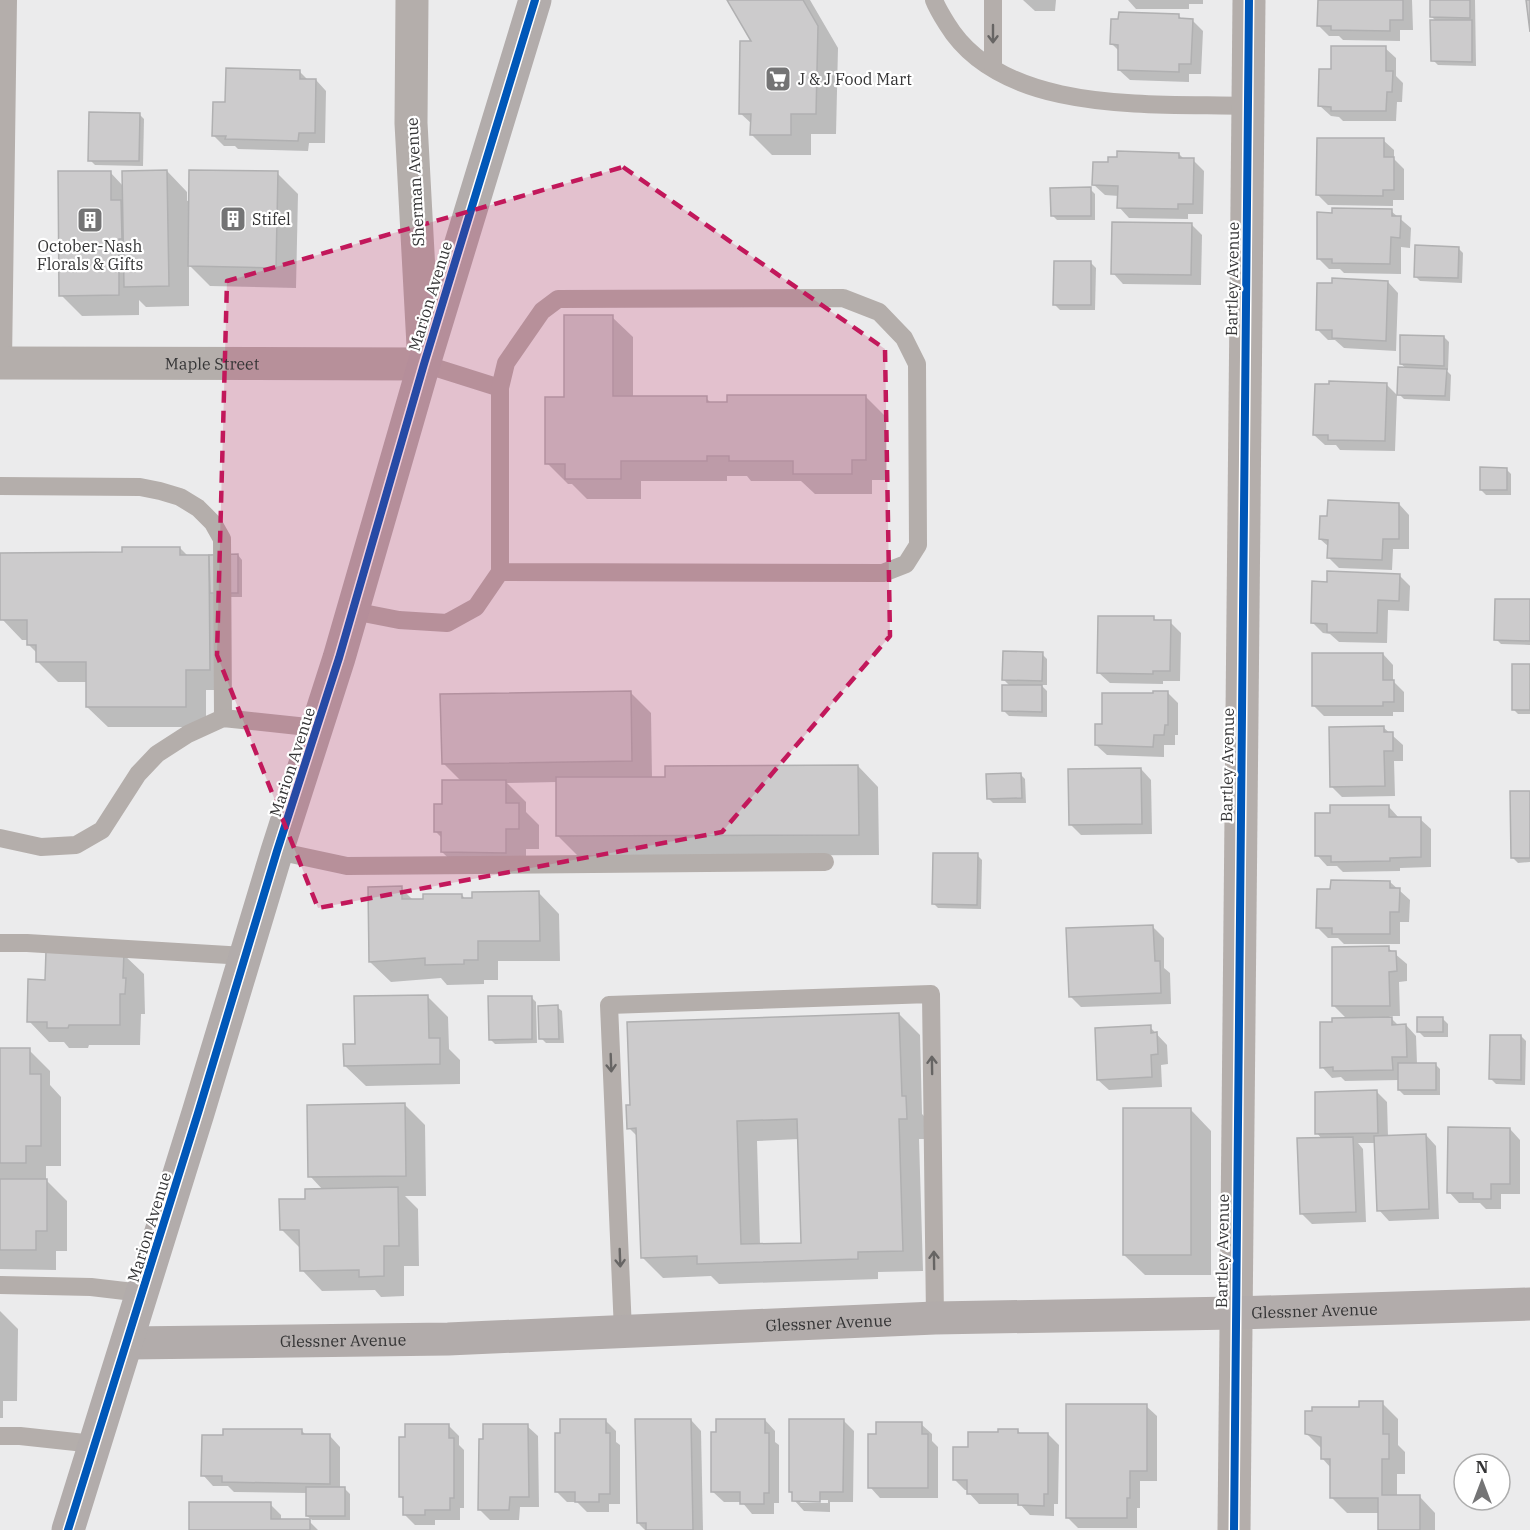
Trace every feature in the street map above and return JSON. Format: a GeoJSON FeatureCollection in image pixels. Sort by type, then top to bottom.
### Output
{"type":"FeatureCollection","features":[{"type":"Feature","properties":{"kind":"street","name":"Sherman Avenue"},"geometry":{"type":"LineString","coordinates":[[412,0],[411,123],[424,364]]}},
{"type":"Feature","properties":{"kind":"street","name":"Bartley Avenue"},"geometry":{"type":"LineString","coordinates":[[1234,1530],[1249,0]]}},
{"type":"Feature","properties":{"kind":"street","name":"Marion Avenue"},"geometry":{"type":"LineString","coordinates":[[68,1530],[353,611],[530,1]]}},
{"type":"Feature","properties":{"kind":"street","name":"Maple Street"},"geometry":{"type":"LineString","coordinates":[[1,363],[424,364]]}},
{"type":"Feature","properties":{"kind":"street","name":"Glessner Avenue"},"geometry":{"type":"LineString","coordinates":[[126,1343],[448,1339],[935,1318],[1235,1313],[1530,1304]]}},
{"type":"Feature","properties":{"kind":"lane"},"geometry":{"type":"LineString","coordinates":[[1,363],[8,0]]}},
{"type":"Feature","properties":{"kind":"lane"},"geometry":{"type":"LineString","coordinates":[[933,0],[954,36],[978,59],[1038,89],[1068,97],[1099,101],[1248,106]]}},
{"type":"Feature","properties":{"kind":"lane"},"geometry":{"type":"LineString","coordinates":[[993,0],[993,68]]}},
{"type":"Feature","properties":{"kind":"lane"},"geometry":{"type":"LineString","coordinates":[[353,611],[399,620],[447,622],[476,607],[500,572],[500,388],[506,363],[542,311],[558,299],[843,298],[879,312],[904,338],[917,364],[918,545],[906,564],[883,573],[500,572]]}},
{"type":"Feature","properties":{"kind":"lane"},"geometry":{"type":"LineString","coordinates":[[424,364],[500,388]]}},
{"type":"Feature","properties":{"kind":"lane"},"geometry":{"type":"LineString","coordinates":[[0,486],[140,487],[180,497],[198,508],[213,523],[222,539],[223,718]]}},
{"type":"Feature","properties":{"kind":"lane"},"geometry":{"type":"LineString","coordinates":[[0,838],[41,847],[76,844],[102,830],[138,774],[157,754],[188,734],[223,718],[317,728]]}},
{"type":"Feature","properties":{"kind":"lane"},"geometry":{"type":"LineString","coordinates":[[277,851],[347,866],[825,862]]}},
{"type":"Feature","properties":{"kind":"lane"},"geometry":{"type":"LineString","coordinates":[[0,944],[27,943],[245,956]]}},
{"type":"Feature","properties":{"kind":"lane"},"geometry":{"type":"LineString","coordinates":[[623,1331],[609,1005],[931,994],[935,1318]]}},
{"type":"Feature","properties":{"kind":"lane"},"geometry":{"type":"LineString","coordinates":[[0,1285],[91,1287],[142,1293]]}},
{"type":"Feature","properties":{"kind":"lane"},"geometry":{"type":"LineString","coordinates":[[0,1436],[94,1444]]}},
{"type":"Feature","properties":{"kind":"highlighted area"},"geometry":{"type":"Polygon","coordinates":[[[623,167],[885,349],[890,636],[722,832],[318,908],[217,655],[227,281],[623,167]]]}},
{"type":"Feature","properties":{"kind":"building","name":"J & J Food Mart"},"geometry":{"type":"Polygon","coordinates":[[[727,0],[803,0],[818,26],[816,114],[791,114],[791,135],[750,135],[751,114],[739,114],[740,41],[751,41],[727,0]]]}},
{"type":"Feature","properties":{"kind":"building"},"geometry":{"type":"Polygon","coordinates":[[[1318,0],[1403,0],[1403,20],[1390,20],[1390,31],[1331,30],[1331,26],[1317,26],[1318,0]]]}},
{"type":"Feature","properties":{"kind":"building"},"geometry":{"type":"Polygon","coordinates":[[[1430,0],[1470,0],[1470,18],[1430,17],[1430,0]]]}},
{"type":"Feature","properties":{"kind":"building"},"geometry":{"type":"Polygon","coordinates":[[[1526,0],[1530,0],[1530,32],[1526,0]]]}},
{"type":"Feature","properties":{"kind":"building"},"geometry":{"type":"Polygon","coordinates":[[[1119,12],[1179,14],[1179,18],[1193,19],[1191,64],[1179,64],[1179,72],[1118,70],[1118,45],[1110,44],[1111,19],[1118,19],[1119,12]]]}},
{"type":"Feature","properties":{"kind":"building"},"geometry":{"type":"Polygon","coordinates":[[[1430,20],[1472,20],[1472,62],[1431,61],[1430,20]]]}},
{"type":"Feature","properties":{"kind":"building"},"geometry":{"type":"Polygon","coordinates":[[[1331,46],[1386,46],[1386,71],[1393,71],[1392,92],[1387,92],[1386,111],[1331,111],[1331,107],[1318,106],[1319,69],[1331,69],[1331,46]]]}},
{"type":"Feature","properties":{"kind":"building"},"geometry":{"type":"Polygon","coordinates":[[[226,68],[300,70],[300,79],[316,79],[315,133],[299,133],[298,141],[225,139],[226,136],[212,136],[213,102],[225,102],[226,68]]]}},
{"type":"Feature","properties":{"kind":"building"},"geometry":{"type":"Polygon","coordinates":[[[89,112],[140,113],[139,161],[88,161],[89,112]]]}},
{"type":"Feature","properties":{"kind":"building"},"geometry":{"type":"Polygon","coordinates":[[[1317,138],[1384,138],[1384,157],[1394,157],[1394,190],[1383,190],[1383,196],[1316,195],[1317,138]]]}},
{"type":"Feature","properties":{"kind":"building"},"geometry":{"type":"Polygon","coordinates":[[[1117,151],[1179,153],[1179,158],[1194,158],[1193,204],[1178,204],[1178,209],[1117,208],[1118,186],[1092,185],[1093,162],[1108,162],[1108,157],[1117,157],[1117,151]]]}},
{"type":"Feature","properties":{"kind":"building"},"geometry":{"type":"Polygon","coordinates":[[[167,170],[169,286],[124,287],[122,171],[167,170]]]}},
{"type":"Feature","properties":{"kind":"building","name":"Stifel"},"geometry":{"type":"Polygon","coordinates":[[[189,170],[278,171],[276,268],[188,266],[189,170]]]}},
{"type":"Feature","properties":{"kind":"building","name":"October-Nash Florals & Gifts"},"geometry":{"type":"Polygon","coordinates":[[[58,171],[111,171],[111,200],[121,200],[122,239],[119,239],[119,295],[59,296],[58,171]]]}},
{"type":"Feature","properties":{"kind":"building"},"geometry":{"type":"Polygon","coordinates":[[[1091,187],[1091,216],[1051,216],[1050,188],[1091,187]]]}},
{"type":"Feature","properties":{"kind":"building"},"geometry":{"type":"Polygon","coordinates":[[[1332,208],[1392,209],[1392,216],[1401,216],[1400,238],[1391,237],[1390,264],[1332,263],[1332,259],[1317,259],[1317,212],[1332,213],[1332,208]]]}},
{"type":"Feature","properties":{"kind":"building"},"geometry":{"type":"Polygon","coordinates":[[[1112,222],[1192,223],[1191,275],[1111,274],[1112,222]]]}},
{"type":"Feature","properties":{"kind":"building"},"geometry":{"type":"Polygon","coordinates":[[[1415,245],[1459,247],[1458,278],[1414,277],[1415,245]]]}},
{"type":"Feature","properties":{"kind":"building"},"geometry":{"type":"Polygon","coordinates":[[[1054,261],[1091,261],[1091,305],[1053,305],[1054,261]]]}},
{"type":"Feature","properties":{"kind":"building"},"geometry":{"type":"Polygon","coordinates":[[[1332,278],[1388,281],[1386,341],[1332,338],[1332,330],[1316,330],[1317,283],[1332,283],[1332,278]]]}},
{"type":"Feature","properties":{"kind":"building"},"geometry":{"type":"Polygon","coordinates":[[[564,315],[613,315],[613,396],[707,396],[707,402],[727,402],[727,395],[866,395],[866,460],[852,460],[852,474],[793,474],[793,461],[729,461],[729,456],[707,456],[707,461],[621,461],[621,479],[565,479],[565,464],[545,464],[545,397],[564,397],[564,315]]]}},
{"type":"Feature","properties":{"kind":"building"},"geometry":{"type":"Polygon","coordinates":[[[1400,335],[1444,336],[1444,366],[1400,364],[1400,335]]]}},
{"type":"Feature","properties":{"kind":"building"},"geometry":{"type":"Polygon","coordinates":[[[1398,367],[1447,369],[1445,396],[1397,395],[1398,367]]]}},
{"type":"Feature","properties":{"kind":"building"},"geometry":{"type":"Polygon","coordinates":[[[1329,381],[1387,383],[1385,441],[1328,440],[1328,435],[1313,435],[1315,384],[1329,384],[1329,381]]]}},
{"type":"Feature","properties":{"kind":"building"},"geometry":{"type":"Polygon","coordinates":[[[1480,467],[1507,468],[1507,490],[1480,490],[1480,467]]]}},
{"type":"Feature","properties":{"kind":"building"},"geometry":{"type":"Polygon","coordinates":[[[1328,500],[1399,503],[1399,539],[1383,539],[1382,560],[1327,558],[1328,540],[1319,539],[1320,516],[1327,516],[1328,500]]]}},
{"type":"Feature","properties":{"kind":"building"},"geometry":{"type":"Polygon","coordinates":[[[122,547],[180,547],[180,555],[209,555],[210,670],[186,670],[186,707],[86,707],[86,662],[36,662],[36,645],[27,645],[27,620],[0,620],[0,553],[122,552],[122,547]]]}},
{"type":"Feature","properties":{"kind":"building"},"geometry":{"type":"Polygon","coordinates":[[[238,554],[238,593],[210,593],[209,555],[238,554]]]}},
{"type":"Feature","properties":{"kind":"building"},"geometry":{"type":"Polygon","coordinates":[[[1327,571],[1400,574],[1399,601],[1378,600],[1377,633],[1327,632],[1327,624],[1311,623],[1312,581],[1327,582],[1327,571]]]}},
{"type":"Feature","properties":{"kind":"building"},"geometry":{"type":"Polygon","coordinates":[[[1495,599],[1530,599],[1530,641],[1494,640],[1495,599]]]}},
{"type":"Feature","properties":{"kind":"building"},"geometry":{"type":"Polygon","coordinates":[[[1098,616],[1154,616],[1154,620],[1171,620],[1170,671],[1153,671],[1153,674],[1097,673],[1098,616]]]}},
{"type":"Feature","properties":{"kind":"building"},"geometry":{"type":"Polygon","coordinates":[[[1003,651],[1043,652],[1042,681],[1002,680],[1003,651]]]}},
{"type":"Feature","properties":{"kind":"building"},"geometry":{"type":"Polygon","coordinates":[[[1312,653],[1383,653],[1383,680],[1394,680],[1394,702],[1383,702],[1383,706],[1312,706],[1312,653]]]}},
{"type":"Feature","properties":{"kind":"building"},"geometry":{"type":"Polygon","coordinates":[[[1512,664],[1530,664],[1530,710],[1512,710],[1512,664]]]}},
{"type":"Feature","properties":{"kind":"building"},"geometry":{"type":"Polygon","coordinates":[[[1002,685],[1042,685],[1042,712],[1002,711],[1002,685]]]}},
{"type":"Feature","properties":{"kind":"building"},"geometry":{"type":"Polygon","coordinates":[[[631,691],[632,761],[442,764],[440,694],[631,691]]]}},
{"type":"Feature","properties":{"kind":"building"},"geometry":{"type":"Polygon","coordinates":[[[1153,691],[1168,691],[1168,725],[1165,725],[1164,735],[1154,735],[1153,747],[1095,745],[1095,724],[1102,724],[1102,693],[1153,693],[1153,691]]]}},
{"type":"Feature","properties":{"kind":"building"},"geometry":{"type":"Polygon","coordinates":[[[1384,726],[1384,732],[1393,732],[1393,751],[1384,751],[1385,786],[1330,787],[1329,727],[1384,726]]]}},
{"type":"Feature","properties":{"kind":"building"},"geometry":{"type":"Polygon","coordinates":[[[858,765],[859,835],[556,836],[556,777],[665,777],[665,766],[858,765]]]}},
{"type":"Feature","properties":{"kind":"building"},"geometry":{"type":"Polygon","coordinates":[[[1141,768],[1142,824],[1069,825],[1068,769],[1141,768]]]}},
{"type":"Feature","properties":{"kind":"building"},"geometry":{"type":"Polygon","coordinates":[[[1021,773],[1022,798],[987,799],[986,774],[1021,773]]]}},
{"type":"Feature","properties":{"kind":"building"},"geometry":{"type":"Polygon","coordinates":[[[442,780],[506,780],[506,803],[519,803],[519,829],[506,829],[506,853],[441,852],[441,832],[434,832],[434,804],[442,804],[442,780]]]}},
{"type":"Feature","properties":{"kind":"building"},"geometry":{"type":"Polygon","coordinates":[[[1510,791],[1530,791],[1530,858],[1511,858],[1510,791]]]}},
{"type":"Feature","properties":{"kind":"building"},"geometry":{"type":"Polygon","coordinates":[[[1330,805],[1389,805],[1389,817],[1421,817],[1421,857],[1390,858],[1390,861],[1331,862],[1331,856],[1315,856],[1315,813],[1330,813],[1330,805]]]}},
{"type":"Feature","properties":{"kind":"building"},"geometry":{"type":"Polygon","coordinates":[[[933,853],[978,853],[977,905],[932,904],[933,853]]]}},
{"type":"Feature","properties":{"kind":"building"},"geometry":{"type":"Polygon","coordinates":[[[1331,880],[1390,881],[1390,888],[1400,888],[1399,912],[1390,912],[1390,934],[1332,934],[1332,928],[1316,928],[1317,889],[1330,889],[1331,880]]]}},
{"type":"Feature","properties":{"kind":"building"},"geometry":{"type":"Polygon","coordinates":[[[402,886],[402,899],[423,899],[423,894],[462,894],[462,898],[472,898],[472,892],[539,891],[540,941],[478,941],[478,960],[464,960],[464,964],[425,965],[425,958],[369,962],[368,887],[402,886]]]}},
{"type":"Feature","properties":{"kind":"building"},"geometry":{"type":"Polygon","coordinates":[[[1153,925],[1155,961],[1160,961],[1161,993],[1069,997],[1066,928],[1153,925]]]}},
{"type":"Feature","properties":{"kind":"building"},"geometry":{"type":"Polygon","coordinates":[[[1389,946],[1389,951],[1396,951],[1397,971],[1389,972],[1390,1006],[1332,1006],[1332,947],[1389,946]]]}},
{"type":"Feature","properties":{"kind":"building"},"geometry":{"type":"Polygon","coordinates":[[[46,951],[124,952],[123,978],[126,978],[125,994],[120,994],[120,1025],[69,1025],[68,1028],[47,1028],[47,1022],[27,1022],[28,979],[45,980],[46,951]]]}},
{"type":"Feature","properties":{"kind":"building"},"geometry":{"type":"Polygon","coordinates":[[[428,995],[429,1038],[440,1038],[440,1064],[344,1066],[343,1044],[355,1044],[354,996],[428,995]]]}},
{"type":"Feature","properties":{"kind":"building"},"geometry":{"type":"Polygon","coordinates":[[[488,996],[532,996],[532,1039],[489,1040],[488,996]]]}},
{"type":"Feature","properties":{"kind":"building"},"geometry":{"type":"Polygon","coordinates":[[[558,1005],[559,1039],[539,1039],[538,1006],[558,1005]]]}},
{"type":"Feature","properties":{"kind":"building"},"geometry":{"type":"Polygon","coordinates":[[[899,1013],[902,1096],[906,1096],[907,1119],[899,1119],[903,1251],[858,1252],[858,1259],[697,1264],[697,1256],[641,1258],[636,1128],[627,1129],[626,1105],[630,1105],[627,1022],[899,1013]],[[797,1119],[737,1121],[741,1244],[801,1243],[797,1119]]]}},
{"type":"Feature","properties":{"kind":"building"},"geometry":{"type":"Polygon","coordinates":[[[1392,1017],[1392,1025],[1406,1024],[1407,1057],[1392,1057],[1393,1070],[1333,1071],[1333,1067],[1320,1068],[1320,1022],[1332,1022],[1332,1018],[1392,1017]]]}},
{"type":"Feature","properties":{"kind":"building"},"geometry":{"type":"Polygon","coordinates":[[[1417,1017],[1443,1017],[1443,1032],[1417,1032],[1417,1017]]]}},
{"type":"Feature","properties":{"kind":"building"},"geometry":{"type":"Polygon","coordinates":[[[1151,1025],[1151,1033],[1157,1032],[1158,1054],[1151,1055],[1152,1077],[1097,1080],[1095,1028],[1151,1025]]]}},
{"type":"Feature","properties":{"kind":"building"},"geometry":{"type":"Polygon","coordinates":[[[1490,1035],[1521,1035],[1521,1080],[1489,1079],[1490,1035]]]}},
{"type":"Feature","properties":{"kind":"building"},"geometry":{"type":"Polygon","coordinates":[[[0,1048],[30,1048],[30,1074],[41,1074],[41,1146],[26,1146],[26,1163],[0,1163],[0,1048]]]}},
{"type":"Feature","properties":{"kind":"building"},"geometry":{"type":"Polygon","coordinates":[[[1398,1063],[1436,1063],[1436,1090],[1398,1090],[1398,1063]]]}},
{"type":"Feature","properties":{"kind":"building"},"geometry":{"type":"Polygon","coordinates":[[[1377,1090],[1378,1133],[1315,1134],[1315,1092],[1377,1090]]]}},
{"type":"Feature","properties":{"kind":"building"},"geometry":{"type":"Polygon","coordinates":[[[405,1103],[406,1176],[308,1177],[307,1105],[405,1103]]]}},
{"type":"Feature","properties":{"kind":"building"},"geometry":{"type":"Polygon","coordinates":[[[1123,1108],[1191,1108],[1191,1255],[1123,1255],[1123,1108]]]}},
{"type":"Feature","properties":{"kind":"building"},"geometry":{"type":"Polygon","coordinates":[[[1448,1127],[1510,1128],[1510,1184],[1491,1184],[1491,1199],[1473,1199],[1473,1193],[1447,1193],[1448,1127]]]}},
{"type":"Feature","properties":{"kind":"building"},"geometry":{"type":"Polygon","coordinates":[[[1426,1134],[1429,1209],[1377,1211],[1374,1136],[1426,1134]]]}},
{"type":"Feature","properties":{"kind":"building"},"geometry":{"type":"Polygon","coordinates":[[[1353,1137],[1356,1212],[1300,1214],[1297,1138],[1353,1137]]]}},
{"type":"Feature","properties":{"kind":"building"},"geometry":{"type":"Polygon","coordinates":[[[0,1179],[47,1179],[47,1231],[36,1231],[36,1250],[0,1250],[0,1179]]]}},
{"type":"Feature","properties":{"kind":"building"},"geometry":{"type":"Polygon","coordinates":[[[398,1187],[399,1246],[384,1246],[384,1276],[359,1277],[359,1270],[300,1271],[299,1230],[280,1230],[279,1199],[305,1199],[305,1189],[398,1187]]]}},
{"type":"Feature","properties":{"kind":"building"},"geometry":{"type":"Polygon","coordinates":[[[1359,1401],[1383,1401],[1383,1434],[1389,1434],[1389,1459],[1382,1459],[1382,1495],[1420,1495],[1420,1530],[1378,1530],[1378,1498],[1330,1498],[1330,1459],[1321,1459],[1321,1437],[1305,1434],[1305,1411],[1312,1411],[1312,1407],[1359,1407],[1359,1401]]]}},
{"type":"Feature","properties":{"kind":"building"},"geometry":{"type":"Polygon","coordinates":[[[1066,1404],[1147,1404],[1147,1471],[1130,1471],[1127,1518],[1066,1518],[1066,1404]]]}},
{"type":"Feature","properties":{"kind":"building"},"geometry":{"type":"Polygon","coordinates":[[[560,1419],[606,1419],[606,1433],[610,1433],[610,1494],[599,1494],[599,1502],[575,1502],[575,1492],[555,1492],[555,1433],[560,1433],[560,1419]]]}},
{"type":"Feature","properties":{"kind":"building"},"geometry":{"type":"Polygon","coordinates":[[[635,1419],[691,1419],[693,1530],[646,1530],[646,1523],[637,1523],[635,1419]]]}},
{"type":"Feature","properties":{"kind":"building"},"geometry":{"type":"Polygon","coordinates":[[[716,1419],[765,1419],[765,1433],[769,1433],[769,1493],[764,1493],[764,1504],[740,1504],[740,1492],[711,1492],[711,1432],[716,1432],[716,1419]]]}},
{"type":"Feature","properties":{"kind":"building"},"geometry":{"type":"Polygon","coordinates":[[[789,1419],[844,1419],[843,1492],[820,1492],[820,1502],[792,1501],[792,1492],[789,1492],[789,1419]]]}},
{"type":"Feature","properties":{"kind":"building"},"geometry":{"type":"Polygon","coordinates":[[[876,1422],[922,1422],[922,1434],[928,1434],[928,1488],[868,1488],[868,1434],[876,1434],[876,1422]]]}},
{"type":"Feature","properties":{"kind":"building"},"geometry":{"type":"Polygon","coordinates":[[[405,1424],[449,1424],[449,1438],[454,1438],[454,1498],[450,1498],[450,1510],[425,1510],[425,1515],[403,1515],[403,1497],[399,1497],[399,1437],[405,1437],[405,1424]]]}},
{"type":"Feature","properties":{"kind":"building"},"geometry":{"type":"Polygon","coordinates":[[[483,1424],[528,1424],[529,1497],[510,1497],[509,1510],[478,1510],[479,1439],[483,1439],[483,1424]]]}},
{"type":"Feature","properties":{"kind":"building"},"geometry":{"type":"Polygon","coordinates":[[[223,1429],[302,1429],[302,1434],[330,1434],[330,1484],[222,1482],[222,1476],[201,1476],[202,1435],[223,1435],[223,1429]]]}},
{"type":"Feature","properties":{"kind":"building"},"geometry":{"type":"Polygon","coordinates":[[[998,1429],[1018,1429],[1018,1433],[1048,1433],[1048,1494],[1044,1494],[1044,1506],[1018,1505],[1018,1494],[967,1494],[967,1480],[953,1480],[953,1447],[968,1447],[968,1432],[998,1432],[998,1429]]]}},
{"type":"Feature","properties":{"kind":"building"},"geometry":{"type":"Polygon","coordinates":[[[306,1487],[345,1487],[345,1516],[306,1516],[306,1487]]]}},
{"type":"Feature","properties":{"kind":"building"},"geometry":{"type":"Polygon","coordinates":[[[189,1502],[271,1502],[271,1519],[310,1519],[310,1530],[189,1530],[189,1502]]]}},
{"type":"Feature","properties":{"kind":"cycle path"},"geometry":{"type":"LineString","coordinates":[[68,1530],[277,851],[339,658],[424,364],[535,0]]}},
{"type":"Feature","properties":{"kind":"cycle path"},"geometry":{"type":"LineString","coordinates":[[1234,1530],[1249,0]]}},
{"type":"Feature","properties":{"kind":"place","name":"J & J Food Mart"},"geometry":{"type":"Point","coordinates":[778,79]}},
{"type":"Feature","properties":{"kind":"place","name":"Stifel"},"geometry":{"type":"Point","coordinates":[233,219]}},
{"type":"Feature","properties":{"kind":"place","name":"October-Nash Florals & Gifts"},"geometry":{"type":"Point","coordinates":[90,220]}}]}
